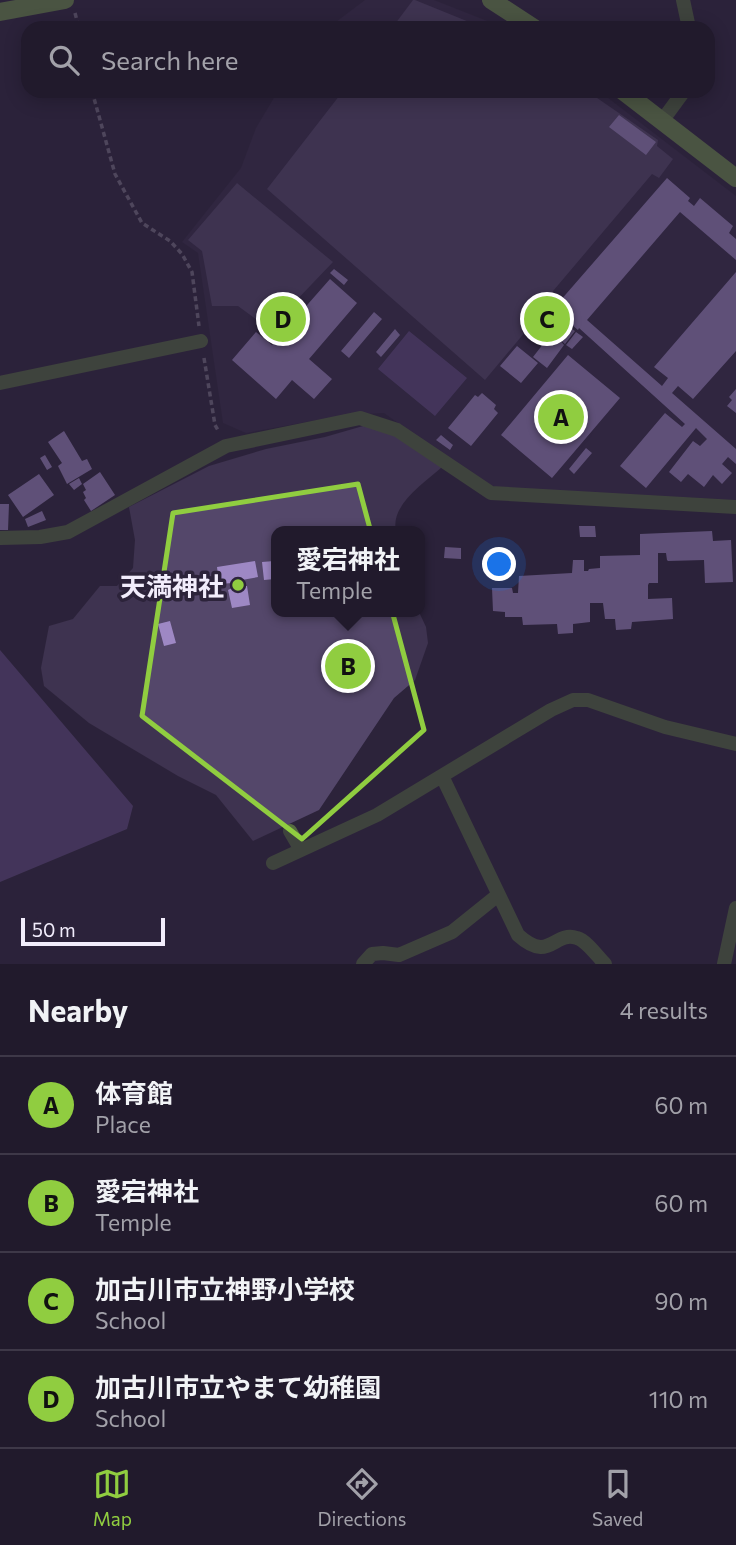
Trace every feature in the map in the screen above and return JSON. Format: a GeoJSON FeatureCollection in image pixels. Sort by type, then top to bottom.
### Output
{"type":"FeatureCollection","features":[{"type":"Feature","properties":{"kind":"main road"},"geometry":{"type":"LineString","coordinates":[[0,12],[65,0]]}},
{"type":"Feature","properties":{"kind":"main road"},"geometry":{"type":"LineString","coordinates":[[491,0],[523,21]]}},
{"type":"Feature","properties":{"kind":"main road"},"geometry":{"type":"LineString","coordinates":[[632,98],[736,178]]}},
{"type":"Feature","properties":{"kind":"street"},"geometry":{"type":"LineString","coordinates":[[683,0],[688,21]]}},
{"type":"Feature","properties":{"kind":"street"},"geometry":{"type":"LineString","coordinates":[[662,121],[679,98]]}},
{"type":"Feature","properties":{"kind":"street"},"geometry":{"type":"LineString","coordinates":[[0,383],[201,341]]}},
{"type":"Feature","properties":{"kind":"street"},"geometry":{"type":"LineString","coordinates":[[0,538],[40,537],[68,532],[226,446],[360,418],[397,430],[491,493],[736,507]]}},
{"type":"Feature","properties":{"kind":"street"},"geometry":{"type":"LineString","coordinates":[[273,863],[377,815],[551,710],[573,700],[589,700],[665,727],[736,744]]}},
{"type":"Feature","properties":{"kind":"street"},"geometry":{"type":"LineString","coordinates":[[442,776],[518,935],[536,949],[550,947],[564,937],[576,937],[605,964]]}},
{"type":"Feature","properties":{"kind":"street"},"geometry":{"type":"LineString","coordinates":[[290,831],[301,850]]}},
{"type":"Feature","properties":{"kind":"street"},"geometry":{"type":"LineString","coordinates":[[363,964],[372,954],[399,955],[453,932],[498,895]]}},
{"type":"Feature","properties":{"kind":"street"},"geometry":{"type":"LineString","coordinates":[[724,964],[736,908]]}},
{"type":"Feature","properties":{"kind":"path"},"geometry":{"type":"LineString","coordinates":[[94,98],[115,174],[142,223],[170,241],[192,272],[215,425],[226,446]]}},
{"type":"Feature","properties":{"kind":"highlighted area"},"geometry":{"type":"Polygon","coordinates":[[[358,484],[424,730],[302,839],[142,716],[173,513],[358,484]]]}},
{"type":"Feature","properties":{"kind":"shaded area"},"geometry":{"type":"Polygon","coordinates":[[[365,0],[434,0],[487,21],[337,21],[365,0]]]}},
{"type":"Feature","properties":{"kind":"shaded area"},"geometry":{"type":"Polygon","coordinates":[[[415,0],[467,21],[397,21],[415,0]]]}},
{"type":"Feature","properties":{"kind":"shaded area"},"geometry":{"type":"Polygon","coordinates":[[[274,98],[608,98],[736,196],[736,500],[496,487],[478,480],[384,413],[345,415],[246,433],[223,423],[198,253],[182,242],[241,168],[256,128],[274,98]]]}},
{"type":"Feature","properties":{"kind":"shaded area"},"geometry":{"type":"Polygon","coordinates":[[[338,98],[597,98],[658,140],[657,146],[673,159],[659,178],[652,174],[537,310],[541,313],[485,380],[267,189],[338,98]]]}},
{"type":"Feature","properties":{"kind":"shaded area"},"geometry":{"type":"Polygon","coordinates":[[[237,183],[333,262],[269,329],[238,306],[212,306],[202,251],[188,240],[237,183]]]}},
{"type":"Feature","properties":{"kind":"shaded area"},"geometry":{"type":"Polygon","coordinates":[[[409,331],[467,378],[435,416],[378,369],[409,331]]]}},
{"type":"Feature","properties":{"kind":"shaded area"},"geometry":{"type":"Polygon","coordinates":[[[381,423],[442,467],[410,495],[398,512],[396,526],[271,526],[271,617],[421,617],[428,643],[415,680],[394,698],[319,810],[253,841],[216,795],[178,776],[89,723],[44,686],[41,668],[49,626],[73,619],[100,586],[117,586],[133,568],[135,540],[129,507],[209,466],[381,423]]]}},
{"type":"Feature","properties":{"kind":"shaded area"},"geometry":{"type":"Polygon","coordinates":[[[0,650],[133,806],[127,829],[0,882],[0,650]]]}},
{"type":"Feature","properties":{"kind":"building"},"geometry":{"type":"Polygon","coordinates":[[[619,115],[656,142],[646,155],[609,127],[619,115]]]}},
{"type":"Feature","properties":{"kind":"building"},"geometry":{"type":"Polygon","coordinates":[[[667,178],[690,198],[688,201],[694,206],[700,198],[733,226],[729,233],[736,239],[736,260],[680,212],[587,320],[662,386],[668,378],[654,367],[736,272],[736,351],[693,399],[678,386],[672,393],[736,449],[736,464],[728,457],[722,464],[732,473],[722,484],[713,475],[704,487],[688,474],[681,482],[669,472],[693,441],[700,446],[707,439],[696,428],[646,488],[620,466],[665,413],[682,427],[685,424],[579,328],[578,330],[553,309],[667,178]]]}},
{"type":"Feature","properties":{"kind":"building"},"geometry":{"type":"Polygon","coordinates":[[[334,269],[348,280],[344,285],[330,273],[334,269]]]}},
{"type":"Feature","properties":{"kind":"building"},"geometry":{"type":"Polygon","coordinates":[[[330,279],[357,303],[309,359],[332,379],[314,399],[292,380],[276,399],[232,360],[256,332],[272,345],[330,279]]]}},
{"type":"Feature","properties":{"kind":"building"},"geometry":{"type":"Polygon","coordinates":[[[374,312],[382,319],[349,358],[341,351],[374,312]]]}},
{"type":"Feature","properties":{"kind":"building"},"geometry":{"type":"Polygon","coordinates":[[[561,321],[575,331],[565,344],[559,339],[564,345],[547,368],[533,357],[561,321]]]}},
{"type":"Feature","properties":{"kind":"building"},"geometry":{"type":"Polygon","coordinates":[[[395,329],[400,335],[381,357],[376,352],[395,329]]]}},
{"type":"Feature","properties":{"kind":"building"},"geometry":{"type":"Polygon","coordinates":[[[576,332],[583,337],[572,349],[566,345],[576,332]]]}},
{"type":"Feature","properties":{"kind":"building"},"geometry":{"type":"Polygon","coordinates":[[[517,346],[538,363],[521,383],[500,366],[517,346]]]}},
{"type":"Feature","properties":{"kind":"building"},"geometry":{"type":"Polygon","coordinates":[[[568,355],[620,398],[552,478],[501,435],[568,355]]]}},
{"type":"Feature","properties":{"kind":"building"},"geometry":{"type":"Polygon","coordinates":[[[736,389],[736,413],[727,406],[732,400],[729,397],[736,389]]]}},
{"type":"Feature","properties":{"kind":"building"},"geometry":{"type":"Polygon","coordinates":[[[482,393],[496,405],[494,409],[498,413],[471,446],[448,428],[475,395],[478,397],[482,393]]]}},
{"type":"Feature","properties":{"kind":"building"},"geometry":{"type":"Polygon","coordinates":[[[64,431],[82,461],[87,459],[92,469],[67,484],[58,466],[62,463],[48,442],[64,431]]]}},
{"type":"Feature","properties":{"kind":"building"},"geometry":{"type":"Polygon","coordinates":[[[441,435],[453,445],[450,450],[436,440],[441,435]]]}},
{"type":"Feature","properties":{"kind":"building"},"geometry":{"type":"Polygon","coordinates":[[[586,448],[592,453],[574,474],[569,469],[586,448]]]}},
{"type":"Feature","properties":{"kind":"building"},"geometry":{"type":"Polygon","coordinates":[[[45,455],[52,467],[47,470],[40,458],[45,455]]]}},
{"type":"Feature","properties":{"kind":"building"},"geometry":{"type":"Polygon","coordinates":[[[100,472],[115,495],[91,511],[84,500],[86,498],[83,492],[86,490],[83,484],[100,472]]]}},
{"type":"Feature","properties":{"kind":"building"},"geometry":{"type":"Polygon","coordinates":[[[39,474],[54,495],[23,517],[8,495],[39,474]]]}},
{"type":"Feature","properties":{"kind":"building"},"geometry":{"type":"Polygon","coordinates":[[[79,478],[82,484],[74,490],[69,484],[79,478]]]}},
{"type":"Feature","properties":{"kind":"building"},"geometry":{"type":"Polygon","coordinates":[[[0,504],[9,504],[8,530],[0,530],[0,504]]]}},
{"type":"Feature","properties":{"kind":"building"},"geometry":{"type":"Polygon","coordinates":[[[42,511],[46,520],[28,527],[25,519],[42,511]]]}},
{"type":"Feature","properties":{"kind":"building"},"geometry":{"type":"Polygon","coordinates":[[[579,526],[595,526],[596,537],[580,537],[579,526]]]}},
{"type":"Feature","properties":{"kind":"building"},"geometry":{"type":"Polygon","coordinates":[[[712,531],[713,541],[731,540],[733,582],[705,583],[704,560],[668,561],[666,553],[658,553],[658,583],[649,583],[648,599],[672,598],[673,619],[632,622],[631,629],[616,630],[615,619],[605,619],[603,603],[590,603],[590,622],[573,624],[573,633],[558,634],[557,624],[523,625],[522,617],[505,617],[505,612],[493,611],[492,588],[512,588],[513,593],[518,593],[519,576],[572,573],[573,560],[584,560],[584,571],[588,571],[600,568],[600,556],[640,555],[640,534],[712,531]]]}},
{"type":"Feature","properties":{"kind":"building"},"geometry":{"type":"Polygon","coordinates":[[[445,547],[461,548],[461,559],[444,558],[445,547]]]}},
{"type":"Feature","properties":{"kind":"building","name":"天満神社"},"geometry":{"type":"Polygon","coordinates":[[[255,561],[258,577],[242,580],[244,586],[247,586],[250,605],[232,608],[228,590],[232,588],[232,583],[219,584],[217,567],[255,561]]]}},
{"type":"Feature","properties":{"kind":"building"},"geometry":{"type":"Polygon","coordinates":[[[271,561],[271,579],[264,580],[262,562],[271,561]]]}},
{"type":"Feature","properties":{"kind":"building"},"geometry":{"type":"Polygon","coordinates":[[[170,621],[176,643],[164,646],[158,624],[170,621]]]}},
{"type":"Feature","properties":{"kind":"building"},"geometry":{"type":"Polygon","coordinates":[[[354,644],[359,658],[354,659],[356,667],[361,666],[366,680],[343,688],[336,672],[341,671],[331,651],[354,644]]]}},
{"type":"Feature","properties":{"kind":"place","name":"加古川市立やまて幼稚園"},"geometry":{"type":"Point","coordinates":[283,319]}},
{"type":"Feature","properties":{"kind":"place","name":"加古川市立神野小学校"},"geometry":{"type":"Point","coordinates":[547,319]}},
{"type":"Feature","properties":{"kind":"place","name":"体育館"},"geometry":{"type":"Point","coordinates":[561,417]}},
{"type":"Feature","properties":{"kind":"place","name":"天満神社"},"geometry":{"type":"Point","coordinates":[238,585]}},
{"type":"Feature","properties":{"kind":"place","name":"愛宕神社"},"geometry":{"type":"Point","coordinates":[348,666]}}]}
